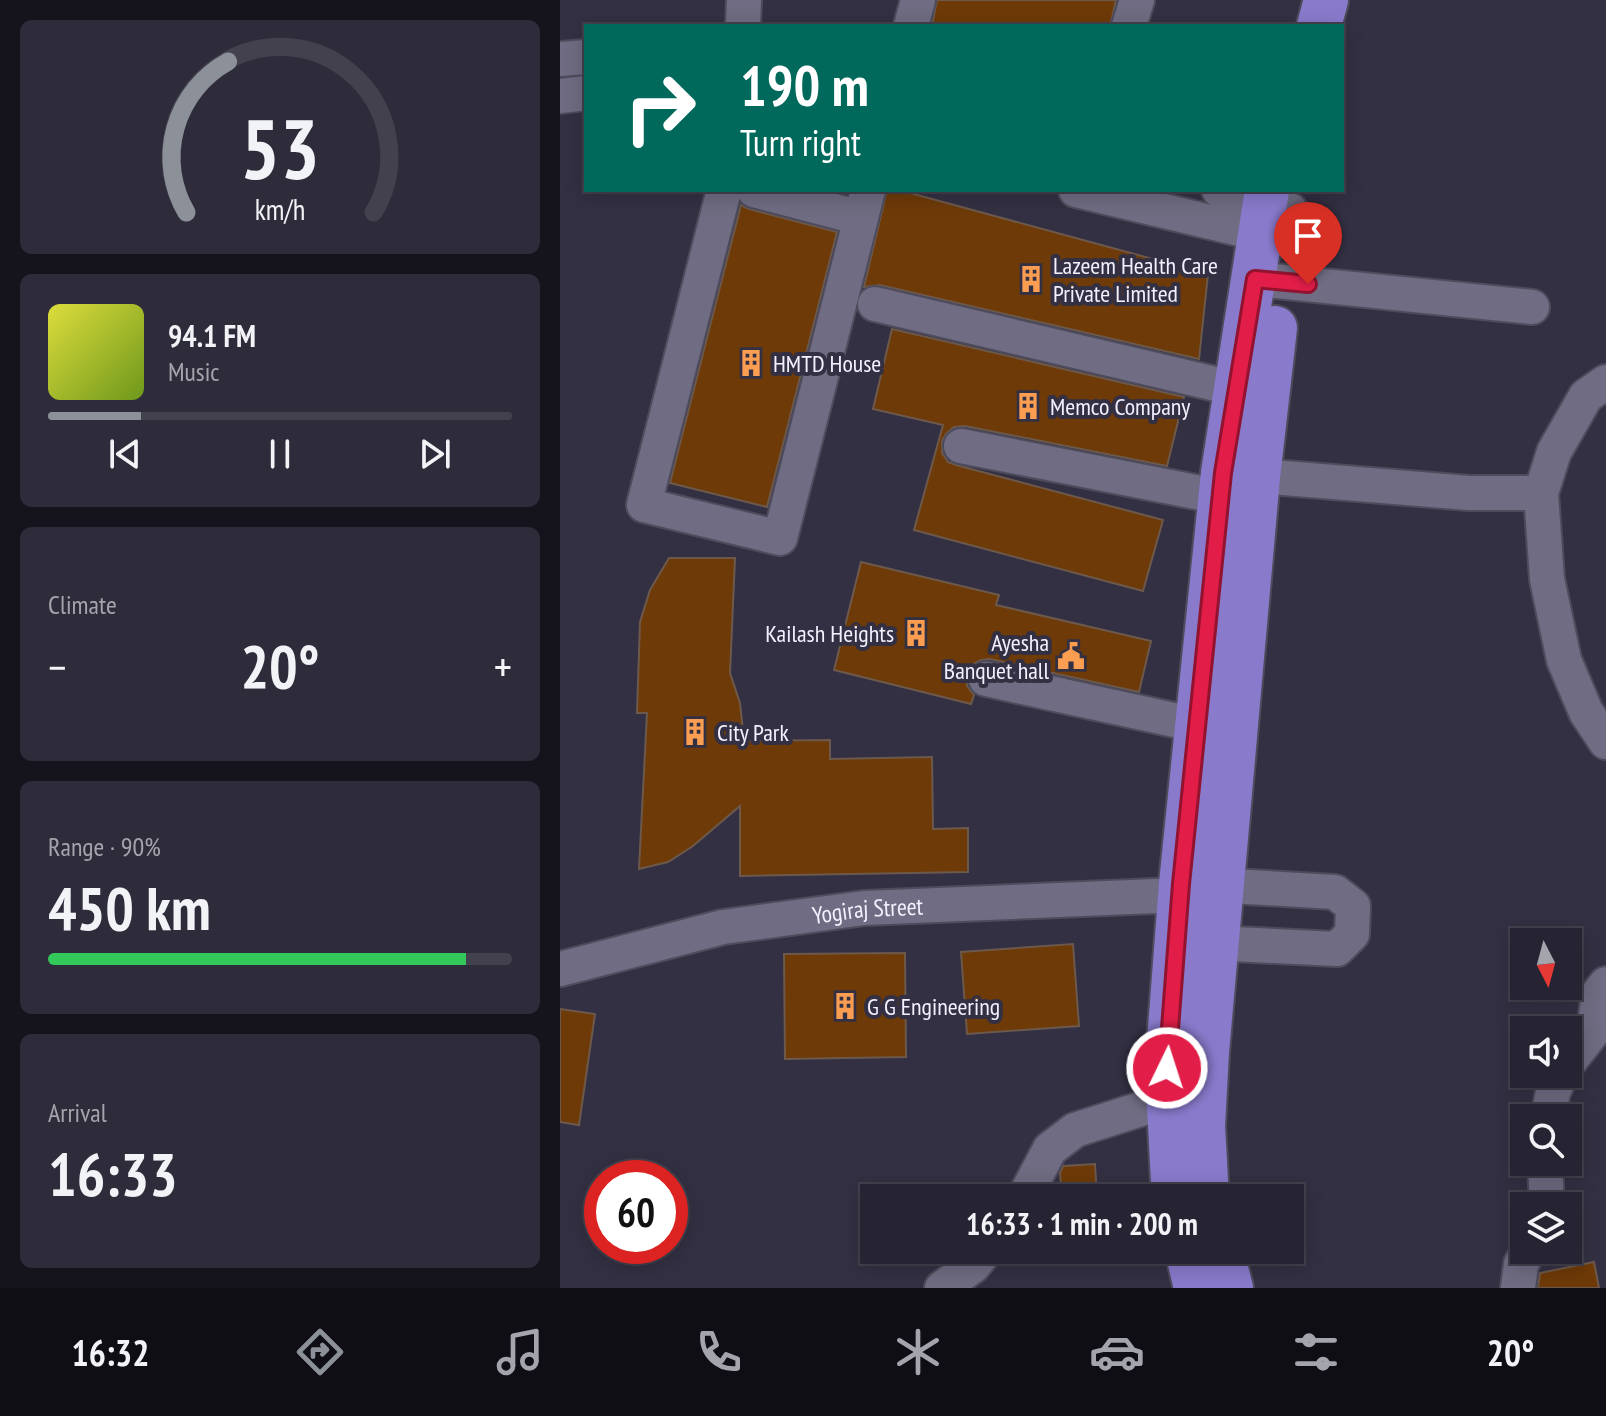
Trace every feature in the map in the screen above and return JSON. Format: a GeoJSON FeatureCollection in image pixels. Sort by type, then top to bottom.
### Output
{"type":"FeatureCollection","features":[{"type":"Feature","properties":{"kind":"main road"},"geometry":{"type":"LineString","coordinates":[[1293,24],[1299,0]]}},
{"type":"Feature","properties":{"kind":"main road"},"geometry":{"type":"LineString","coordinates":[[1320,24],[1326,0]]}},
{"type":"Feature","properties":{"kind":"main road"},"geometry":{"type":"LineString","coordinates":[[1194,888],[1234,482],[1237,389],[1275,228]]}},
{"type":"Feature","properties":{"kind":"main road"},"geometry":{"type":"LineString","coordinates":[[1205,1184],[1194,888],[1197,725],[1275,228]]}},
{"type":"Feature","properties":{"kind":"main road"},"geometry":{"type":"LineString","coordinates":[[1173,1184],[1167,1068],[1196,942]]}},
{"type":"Feature","properties":{"kind":"main road"},"geometry":{"type":"LineString","coordinates":[[1190,1264],[1196,1288]]}},
{"type":"Feature","properties":{"kind":"main road"},"geometry":{"type":"LineString","coordinates":[[1225,1264],[1231,1288]]}},
{"type":"Feature","properties":{"kind":"street"},"geometry":{"type":"LineString","coordinates":[[743,24],[744,0]]}},
{"type":"Feature","properties":{"kind":"street"},"geometry":{"type":"LineString","coordinates":[[912,24],[918,0]]}},
{"type":"Feature","properties":{"kind":"street"},"geometry":{"type":"LineString","coordinates":[[1130,24],[1137,0]]}},
{"type":"Feature","properties":{"kind":"street"},"geometry":{"type":"LineString","coordinates":[[560,59],[584,57]]}},
{"type":"Feature","properties":{"kind":"street"},"geometry":{"type":"LineString","coordinates":[[560,96],[584,93]]}},
{"type":"Feature","properties":{"kind":"street"},"geometry":{"type":"LineString","coordinates":[[723,192],[644,505],[780,538],[865,204],[770,192]]}},
{"type":"Feature","properties":{"kind":"street"},"geometry":{"type":"LineString","coordinates":[[1086,192],[1275,228],[1532,307]]}},
{"type":"Feature","properties":{"kind":"street"},"geometry":{"type":"LineString","coordinates":[[1222,192],[1275,228]]}},
{"type":"Feature","properties":{"kind":"street"},"geometry":{"type":"LineString","coordinates":[[875,304],[1237,389]]}},
{"type":"Feature","properties":{"kind":"street"},"geometry":{"type":"LineString","coordinates":[[1606,382],[1586,396],[1554,452],[1541,493],[1547,579],[1564,660],[1586,712],[1606,742]]}},
{"type":"Feature","properties":{"kind":"street"},"geometry":{"type":"LineString","coordinates":[[961,446],[1234,482],[1469,493],[1541,493]]}},
{"type":"Feature","properties":{"kind":"street"},"geometry":{"type":"LineString","coordinates":[[986,679],[1197,725]]}},
{"type":"Feature","properties":{"kind":"street","name":"Yogiraj Street"},"geometry":{"type":"LineString","coordinates":[[560,969],[723,927],[864,908],[1194,888],[1335,892],[1353,906],[1352,934],[1337,949],[1196,942]]}},
{"type":"Feature","properties":{"kind":"street"},"geometry":{"type":"LineString","coordinates":[[1582,1045],[1594,1030],[1599,993],[1606,984]]}},
{"type":"Feature","properties":{"kind":"street"},"geometry":{"type":"LineString","coordinates":[[1031,1184],[1050,1149],[1075,1130],[1169,1100]]}},
{"type":"Feature","properties":{"kind":"street"},"geometry":{"type":"LineString","coordinates":[[942,1288],[975,1264]]}},
{"type":"Feature","properties":{"kind":"street"},"geometry":{"type":"LineString","coordinates":[[1518,1288],[1521,1264]]}},
{"type":"Feature","properties":{"kind":"building"},"geometry":{"type":"Polygon","coordinates":[[[937,0],[1116,0],[1110,24],[932,24],[937,0]]]}},
{"type":"Feature","properties":{"kind":"building","name":"Lazeem Health Care Private Limited"},"geometry":{"type":"Polygon","coordinates":[[[887,192],[906,192],[1208,274],[1199,359],[880,285],[864,287],[887,192]]]}},
{"type":"Feature","properties":{"kind":"building","name":"HMTD House"},"geometry":{"type":"Polygon","coordinates":[[[741,205],[837,232],[767,507],[670,483],[741,205]]]}},
{"type":"Feature","properties":{"kind":"building"},"geometry":{"type":"Polygon","coordinates":[[[892,329],[1184,397],[1167,466],[965,426],[954,427],[942,441],[942,453],[948,462],[956,465],[1163,520],[1143,591],[914,530],[943,425],[873,409],[892,329]]]}},
{"type":"Feature","properties":{"kind":"building"},"geometry":{"type":"Polygon","coordinates":[[[669,558],[735,558],[730,673],[740,703],[744,741],[830,740],[830,759],[932,757],[933,829],[968,828],[968,872],[740,876],[740,806],[693,846],[668,862],[639,869],[647,713],[637,713],[640,622],[650,590],[669,558]]]}},
{"type":"Feature","properties":{"kind":"building","name":"Kailash Heights"},"geometry":{"type":"Polygon","coordinates":[[[861,562],[999,595],[996,605],[1151,641],[1139,692],[990,659],[972,665],[967,674],[967,686],[974,695],[971,704],[834,670],[861,562]]]}},
{"type":"Feature","properties":{"kind":"building"},"geometry":{"type":"Polygon","coordinates":[[[1073,944],[1079,1026],[967,1034],[961,952],[1073,944]]]}},
{"type":"Feature","properties":{"kind":"building","name":"G G Engineering"},"geometry":{"type":"Polygon","coordinates":[[[905,953],[906,1057],[785,1059],[784,954],[905,953]]]}},
{"type":"Feature","properties":{"kind":"building"},"geometry":{"type":"Polygon","coordinates":[[[560,1009],[595,1014],[579,1125],[560,1122],[560,1009]]]}},
{"type":"Feature","properties":{"kind":"building"},"geometry":{"type":"Polygon","coordinates":[[[1095,1164],[1096,1184],[1061,1184],[1063,1166],[1095,1164]]]}},
{"type":"Feature","properties":{"kind":"building"},"geometry":{"type":"Polygon","coordinates":[[[1594,1262],[1599,1288],[1538,1288],[1540,1273],[1594,1262]]]}},
{"type":"Feature","properties":{"kind":"place","name":"Lazeem Health Care Private Limited"},"geometry":{"type":"Point","coordinates":[1031,279]}},
{"type":"Feature","properties":{"kind":"place","name":"HMTD House"},"geometry":{"type":"Point","coordinates":[751,363]}},
{"type":"Feature","properties":{"kind":"place","name":"Memco Company"},"geometry":{"type":"Point","coordinates":[1028,406]}},
{"type":"Feature","properties":{"kind":"place","name":"Kailash Heights"},"geometry":{"type":"Point","coordinates":[916,633]}},
{"type":"Feature","properties":{"kind":"place","name":"Ayesha Banquet hall"},"geometry":{"type":"Point","coordinates":[1071,656]}},
{"type":"Feature","properties":{"kind":"place","name":"City Park"},"geometry":{"type":"Point","coordinates":[695,732]}},
{"type":"Feature","properties":{"kind":"place","name":"G G Engineering"},"geometry":{"type":"Point","coordinates":[845,1006]}},
{"type":"Feature","properties":{"kind":"route"},"geometry":{"type":"LineString","coordinates":[[1167,1068],[1181,884],[1223,473],[1255,279],[1308,284]]}}]}
